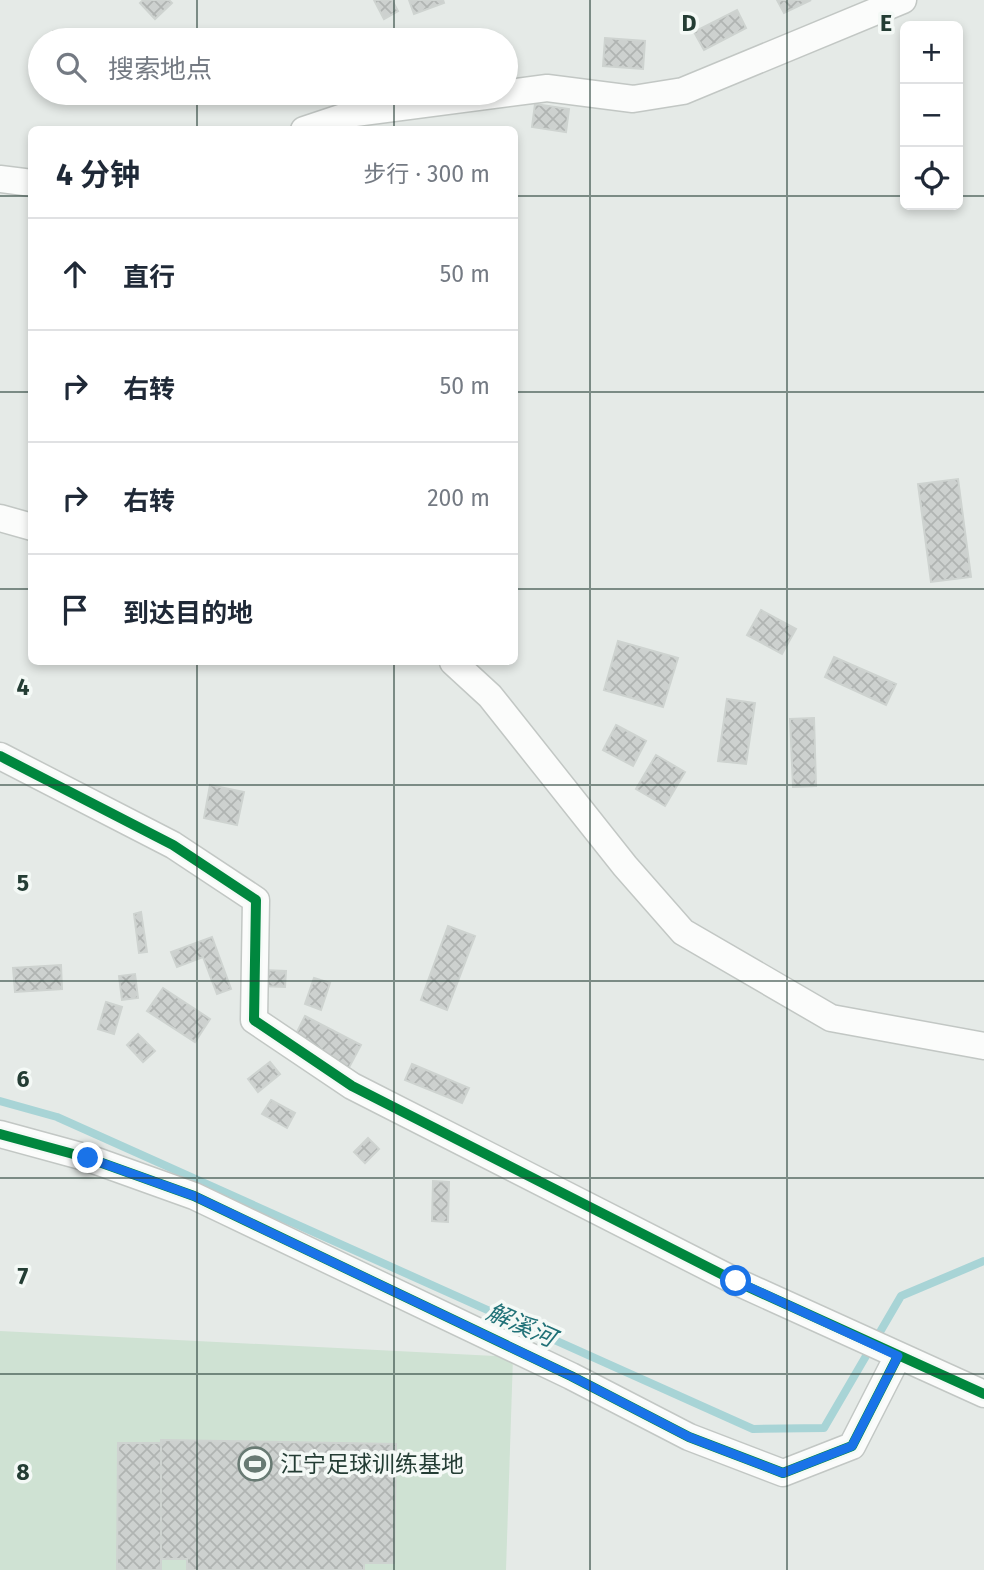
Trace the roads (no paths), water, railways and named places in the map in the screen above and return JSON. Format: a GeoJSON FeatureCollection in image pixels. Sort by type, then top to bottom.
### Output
{"type":"FeatureCollection","features":[{"type":"Feature","properties":{"kind":"street"},"geometry":{"type":"LineString","coordinates":[[518,92],[547,88],[633,99],[683,91],[902,0]]}},
{"type":"Feature","properties":{"kind":"street"},"geometry":{"type":"LineString","coordinates":[[316,126],[355,113],[416,105]]}},
{"type":"Feature","properties":{"kind":"street"},"geometry":{"type":"LineString","coordinates":[[0,179],[28,182]]}},
{"type":"Feature","properties":{"kind":"street"},"geometry":{"type":"LineString","coordinates":[[0,518],[28,526]]}},
{"type":"Feature","properties":{"kind":"street"},"geometry":{"type":"LineString","coordinates":[[456,665],[490,696],[625,866],[683,932],[831,1018],[984,1046]]}},
{"type":"Feature","properties":{"kind":"street"},"geometry":{"type":"LineString","coordinates":[[0,756],[173,845],[256,900],[254,1020],[352,1086],[724,1275],[984,1394]]}},
{"type":"Feature","properties":{"kind":"street"},"geometry":{"type":"LineString","coordinates":[[0,1134],[88,1158],[194,1196],[571,1376],[689,1437],[783,1473],[852,1446],[898,1356]]}},
{"type":"Feature","properties":{"kind":"waterway","name":"解溪河"},"geometry":{"type":"LineString","coordinates":[[0,1101],[57,1117],[753,1429],[824,1428],[901,1296],[984,1261]]}},
{"type":"Feature","properties":{"kind":"place","name":"江宁足球训练基地"},"geometry":{"type":"Point","coordinates":[255,1464]}}]}
